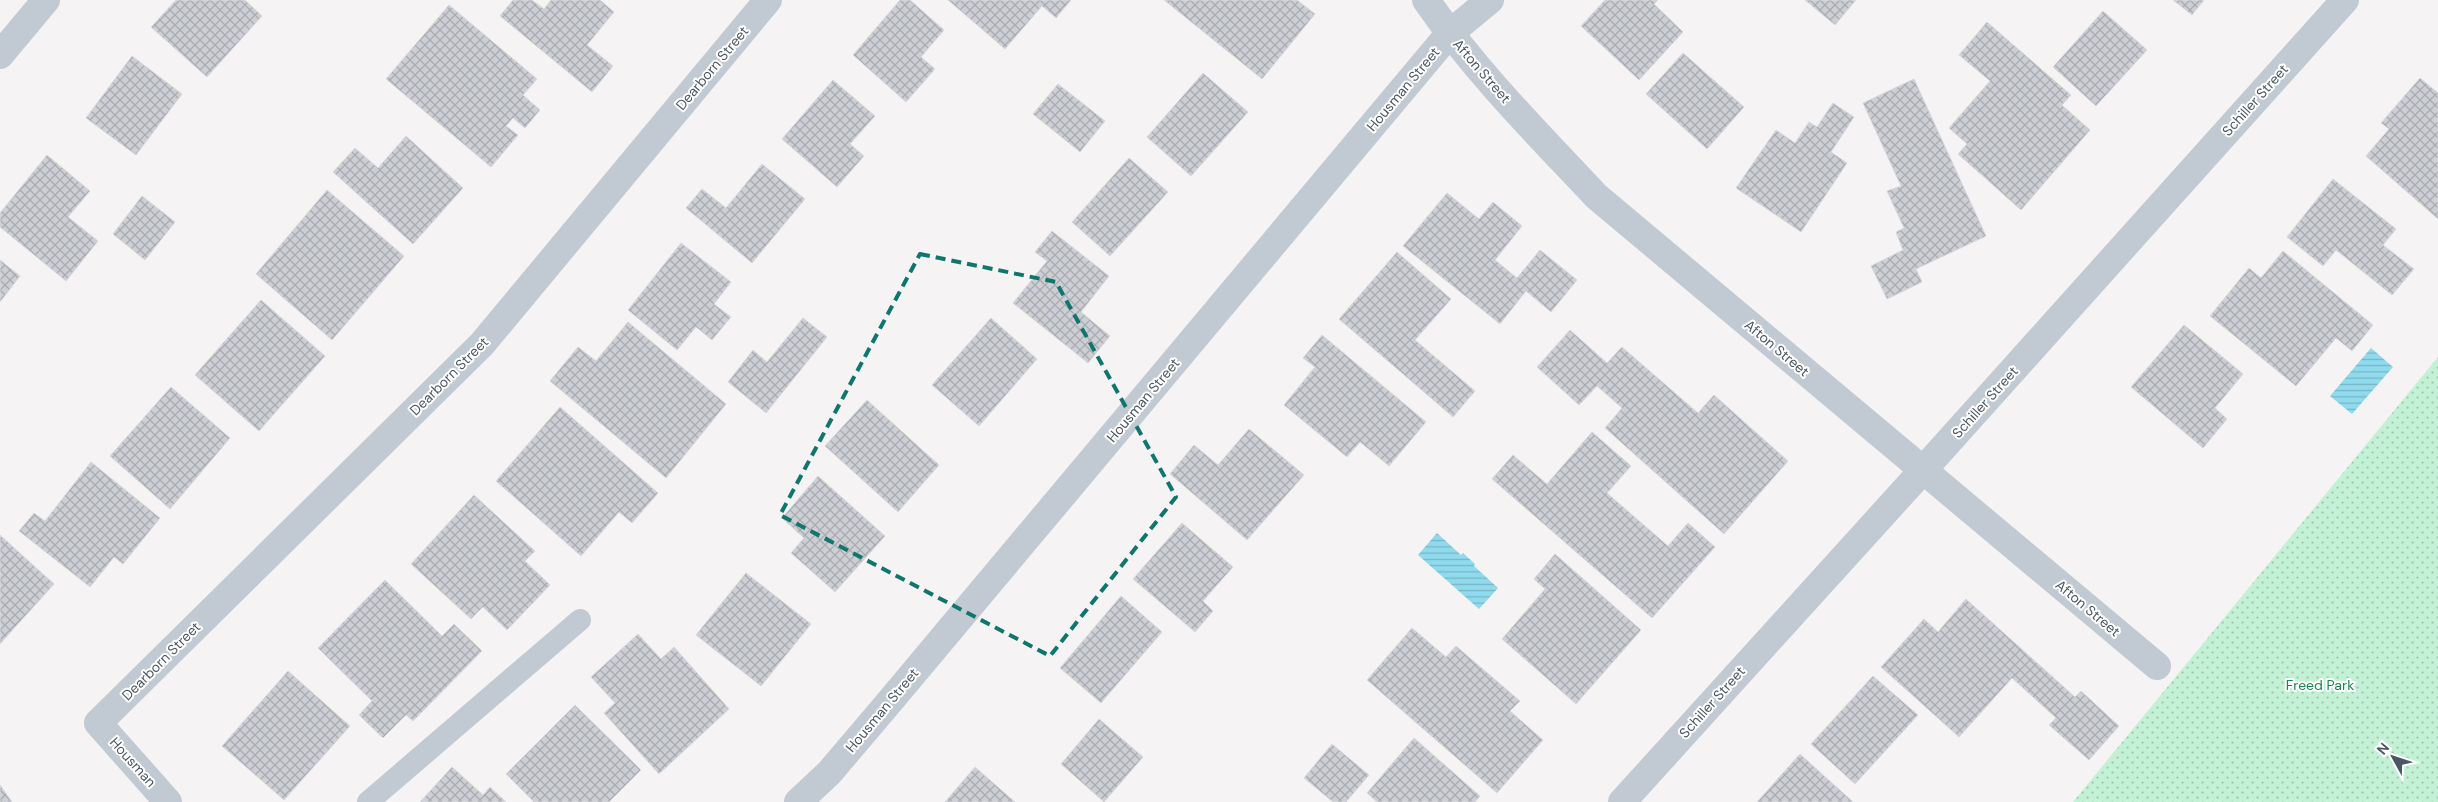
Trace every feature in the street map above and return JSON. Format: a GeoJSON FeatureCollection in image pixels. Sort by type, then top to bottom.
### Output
{"type":"FeatureCollection","features":[{"type":"Feature","properties":{"kind":"street"},"geometry":{"type":"LineString","coordinates":[[0,55],[46,0]]}},
{"type":"Feature","properties":{"kind":"street","name":"Dearborn Street"},"geometry":{"type":"LineString","coordinates":[[98,723],[482,344],[768,0]]}},
{"type":"Feature","properties":{"kind":"street","name":"Afton Street"},"geometry":{"type":"LineString","coordinates":[[1426,0],[1449,34],[1534,130],[1596,196],[1654,247],[2157,666]]}},
{"type":"Feature","properties":{"kind":"street","name":"Housman Street"},"geometry":{"type":"LineString","coordinates":[[798,802],[829,772],[891,700],[1449,34],[1490,0]]}},
{"type":"Feature","properties":{"kind":"street","name":"Schiller Street"},"geometry":{"type":"LineString","coordinates":[[1622,802],[1924,470],[2345,0]]}},
{"type":"Feature","properties":{"kind":"street","name":"Housman"},"geometry":{"type":"LineString","coordinates":[[98,723],[168,802]]}},
{"type":"Feature","properties":{"kind":"lane"},"geometry":{"type":"LineString","coordinates":[[368,802],[580,620]]}},
{"type":"Feature","properties":{"kind":"highlighted area"},"geometry":{"type":"Polygon","coordinates":[[[920,254],[1056,282],[1176,497],[1050,656],[780,515],[920,254]]]}},
{"type":"Feature","properties":{"kind":"green space","name":"Freed Park"},"geometry":{"type":"Polygon","coordinates":[[[2438,357],[2438,802],[2073,802],[2438,357]]]}},
{"type":"Feature","properties":{"kind":"water"},"geometry":{"type":"Polygon","coordinates":[[[2371,348],[2393,367],[2352,414],[2330,396],[2371,348]]]}},
{"type":"Feature","properties":{"kind":"water"},"geometry":{"type":"Polygon","coordinates":[[[1437,533],[1461,555],[1463,553],[1498,588],[1479,609],[1418,555],[1437,533]]]}},
{"type":"Feature","properties":{"kind":"building"},"geometry":{"type":"Polygon","coordinates":[[[176,0],[245,0],[262,16],[207,77],[151,27],[176,0]]]}},
{"type":"Feature","properties":{"kind":"building"},"geometry":{"type":"Polygon","coordinates":[[[513,0],[532,0],[544,9],[551,0],[600,0],[614,12],[587,45],[613,66],[592,92],[500,16],[513,0]]]}},
{"type":"Feature","properties":{"kind":"building"},"geometry":{"type":"Polygon","coordinates":[[[900,0],[910,0],[944,30],[921,57],[935,69],[906,102],[853,55],[900,0]]]}},
{"type":"Feature","properties":{"kind":"building"},"geometry":{"type":"Polygon","coordinates":[[[948,0],[1071,0],[1056,18],[1042,6],[1005,49],[948,0]]]}},
{"type":"Feature","properties":{"kind":"building"},"geometry":{"type":"Polygon","coordinates":[[[1164,0],[1297,0],[1315,14],[1262,79],[1164,0]]]}},
{"type":"Feature","properties":{"kind":"building"},"geometry":{"type":"Polygon","coordinates":[[[1605,0],[1658,0],[1654,4],[1683,32],[1639,80],[1581,26],[1605,0]]]}},
{"type":"Feature","properties":{"kind":"building"},"geometry":{"type":"Polygon","coordinates":[[[1805,0],[1856,0],[1835,25],[1805,0]]]}},
{"type":"Feature","properties":{"kind":"building"},"geometry":{"type":"Polygon","coordinates":[[[2173,0],[2204,0],[2192,15],[2173,0]]]}},
{"type":"Feature","properties":{"kind":"building"},"geometry":{"type":"Polygon","coordinates":[[[449,5],[537,79],[523,95],[540,110],[525,128],[513,118],[506,126],[518,135],[491,167],[386,79],[449,5]]]}},
{"type":"Feature","properties":{"kind":"building"},"geometry":{"type":"Polygon","coordinates":[[[2103,11],[2147,50],[2096,106],[2053,67],[2103,11]]]}},
{"type":"Feature","properties":{"kind":"building"},"geometry":{"type":"Polygon","coordinates":[[[1987,22],[2071,95],[2062,105],[2090,130],[2021,210],[1958,154],[1967,144],[1949,128],[1990,81],[1959,55],[1987,22]]]}},
{"type":"Feature","properties":{"kind":"building"},"geometry":{"type":"Polygon","coordinates":[[[1683,53],[1744,107],[1707,149],[1646,94],[1683,53]]]}},
{"type":"Feature","properties":{"kind":"building"},"geometry":{"type":"Polygon","coordinates":[[[132,56],[182,94],[136,155],[86,118],[132,56]]]}},
{"type":"Feature","properties":{"kind":"building"},"geometry":{"type":"Polygon","coordinates":[[[1203,73],[1248,112],[1191,176],[1147,137],[1203,73]]]}},
{"type":"Feature","properties":{"kind":"building"},"geometry":{"type":"Polygon","coordinates":[[[2420,78],[2438,93],[2438,219],[2366,156],[2389,129],[2381,123],[2420,78]]]}},
{"type":"Feature","properties":{"kind":"building"},"geometry":{"type":"Polygon","coordinates":[[[1914,79],[1986,236],[1916,269],[1922,282],[1887,299],[1871,266],[1903,250],[1896,232],[1904,228],[1887,191],[1901,186],[1863,103],[1914,79]]]}},
{"type":"Feature","properties":{"kind":"building"},"geometry":{"type":"Polygon","coordinates":[[[833,80],[875,116],[850,144],[864,156],[837,187],[782,139],[833,80]]]}},
{"type":"Feature","properties":{"kind":"building"},"geometry":{"type":"Polygon","coordinates":[[[1058,84],[1105,121],[1080,152],[1033,114],[1058,84]]]}},
{"type":"Feature","properties":{"kind":"building"},"geometry":{"type":"Polygon","coordinates":[[[1833,103],[1854,117],[1831,152],[1847,163],[1801,232],[1736,188],[1776,130],[1795,143],[1809,122],[1817,127],[1833,103]]]}},
{"type":"Feature","properties":{"kind":"building"},"geometry":{"type":"Polygon","coordinates":[[[406,136],[463,188],[413,244],[333,172],[355,148],[378,168],[406,136]]]}},
{"type":"Feature","properties":{"kind":"building"},"geometry":{"type":"Polygon","coordinates":[[[47,155],[90,191],[68,217],[98,241],[66,281],[0,227],[0,213],[47,155]]]}},
{"type":"Feature","properties":{"kind":"building"},"geometry":{"type":"Polygon","coordinates":[[[1129,158],[1168,192],[1110,256],[1072,222],[1129,158]]]}},
{"type":"Feature","properties":{"kind":"building"},"geometry":{"type":"Polygon","coordinates":[[[762,164],[805,199],[752,263],[686,208],[702,189],[726,208],[762,164]]]}},
{"type":"Feature","properties":{"kind":"building"},"geometry":{"type":"Polygon","coordinates":[[[2333,179],[2396,229],[2383,245],[2414,269],[2392,295],[2336,250],[2323,266],[2287,237],[2333,179]]]}},
{"type":"Feature","properties":{"kind":"building"},"geometry":{"type":"Polygon","coordinates":[[[327,190],[404,256],[332,340],[256,274],[327,190]]]}},
{"type":"Feature","properties":{"kind":"building"},"geometry":{"type":"Polygon","coordinates":[[[1447,193],[1479,219],[1493,202],[1522,226],[1495,260],[1517,278],[1540,250],[1577,280],[1551,312],[1526,291],[1500,324],[1403,246],[1447,193]]]}},
{"type":"Feature","properties":{"kind":"building"},"geometry":{"type":"Polygon","coordinates":[[[142,196],[175,222],[145,260],[113,234],[142,196]]]}},
{"type":"Feature","properties":{"kind":"building"},"geometry":{"type":"Polygon","coordinates":[[[1052,231],[1109,276],[1081,312],[1110,336],[1088,363],[1013,303],[1047,261],[1035,252],[1052,231]]]}},
{"type":"Feature","properties":{"kind":"building"},"geometry":{"type":"Polygon","coordinates":[[[681,243],[731,282],[714,304],[731,317],[712,340],[696,327],[677,350],[628,310],[681,243]]]}},
{"type":"Feature","properties":{"kind":"building"},"geometry":{"type":"Polygon","coordinates":[[[2283,251],[2373,325],[2352,351],[2336,338],[2296,386],[2210,316],[2249,268],[2261,278],[2283,251]]]}},
{"type":"Feature","properties":{"kind":"building"},"geometry":{"type":"Polygon","coordinates":[[[1397,252],[1451,299],[1415,340],[1475,391],[1453,417],[1339,319],[1397,252]]]}},
{"type":"Feature","properties":{"kind":"building"},"geometry":{"type":"Polygon","coordinates":[[[0,260],[20,276],[0,302],[0,260]]]}},
{"type":"Feature","properties":{"kind":"building"},"geometry":{"type":"Polygon","coordinates":[[[261,300],[325,356],[259,431],[195,375],[261,300]]]}},
{"type":"Feature","properties":{"kind":"building"},"geometry":{"type":"Polygon","coordinates":[[[803,318],[827,337],[766,413],[728,382],[753,350],[767,362],[803,318]]]}},
{"type":"Feature","properties":{"kind":"building"},"geometry":{"type":"Polygon","coordinates":[[[991,318],[1037,359],[979,426],[932,385],[991,318]]]}},
{"type":"Feature","properties":{"kind":"building"},"geometry":{"type":"Polygon","coordinates":[[[628,322],[726,404],[666,478],[550,381],[578,347],[596,361],[628,322]]]}},
{"type":"Feature","properties":{"kind":"building"},"geometry":{"type":"Polygon","coordinates":[[[2184,325],[2243,374],[2215,408],[2227,419],[2203,448],[2131,387],[2184,325]]]}},
{"type":"Feature","properties":{"kind":"building"},"geometry":{"type":"Polygon","coordinates":[[[1570,330],[1607,363],[1622,347],[1698,413],[1714,395],[1788,461],[1724,534],[1605,428],[1622,408],[1597,386],[1579,405],[1537,367],[1570,330]]]}},
{"type":"Feature","properties":{"kind":"building"},"geometry":{"type":"Polygon","coordinates":[[[1322,335],[1426,422],[1389,466],[1360,442],[1347,457],[1284,405],[1315,367],[1303,358],[1322,335]]]}},
{"type":"Feature","properties":{"kind":"building"},"geometry":{"type":"Polygon","coordinates":[[[171,387],[230,438],[170,509],[110,456],[171,387]]]}},
{"type":"Feature","properties":{"kind":"building"},"geometry":{"type":"Polygon","coordinates":[[[867,400],[939,465],[898,512],[825,446],[867,400]]]}},
{"type":"Feature","properties":{"kind":"building"},"geometry":{"type":"Polygon","coordinates":[[[560,407],[658,493],[632,523],[619,512],[581,556],[496,481],[560,407]]]}},
{"type":"Feature","properties":{"kind":"building"},"geometry":{"type":"Polygon","coordinates":[[[1249,429],[1304,475],[1247,540],[1170,474],[1194,445],[1218,465],[1249,429]]]}},
{"type":"Feature","properties":{"kind":"building"},"geometry":{"type":"Polygon","coordinates":[[[1592,432],[1631,466],[1607,493],[1668,546],[1688,523],[1715,547],[1652,618],[1492,479],[1513,455],[1547,484],[1592,432]]]}},
{"type":"Feature","properties":{"kind":"building"},"geometry":{"type":"Polygon","coordinates":[[[91,462],[160,518],[123,564],[114,557],[90,587],[19,531],[34,513],[45,521],[91,462]]]}},
{"type":"Feature","properties":{"kind":"building"},"geometry":{"type":"Polygon","coordinates":[[[818,476],[885,536],[835,592],[791,553],[804,538],[782,518],[818,476]]]}},
{"type":"Feature","properties":{"kind":"building"},"geometry":{"type":"Polygon","coordinates":[[[474,495],[535,551],[525,561],[550,585],[507,630],[483,607],[471,619],[411,564],[474,495]]]}},
{"type":"Feature","properties":{"kind":"building"},"geometry":{"type":"Polygon","coordinates":[[[1182,523],[1233,567],[1203,601],[1213,611],[1195,632],[1133,579],[1182,523]]]}},
{"type":"Feature","properties":{"kind":"building"},"geometry":{"type":"Polygon","coordinates":[[[0,535],[54,584],[0,644],[0,535]]]}},
{"type":"Feature","properties":{"kind":"building"},"geometry":{"type":"Polygon","coordinates":[[[1555,554],[1641,630],[1576,704],[1502,639],[1545,589],[1534,579],[1555,554]]]}},
{"type":"Feature","properties":{"kind":"building"},"geometry":{"type":"Polygon","coordinates":[[[746,573],[811,624],[761,686],[696,635],[746,573]]]}},
{"type":"Feature","properties":{"kind":"building"},"geometry":{"type":"Polygon","coordinates":[[[385,580],[442,636],[454,624],[482,651],[413,721],[406,715],[383,738],[359,715],[372,701],[318,648],[385,580]]]}},
{"type":"Feature","properties":{"kind":"building"},"geometry":{"type":"Polygon","coordinates":[[[1121,596],[1162,632],[1101,703],[1060,668],[1121,596]]]}},
{"type":"Feature","properties":{"kind":"building"},"geometry":{"type":"Polygon","coordinates":[[[1966,599],[2075,697],[2081,691],[2119,726],[2089,760],[2049,725],[2056,718],[2012,678],[1959,737],[1881,667],[1924,619],[1938,632],[1966,599]]]}},
{"type":"Feature","properties":{"kind":"building"},"geometry":{"type":"Polygon","coordinates":[[[1412,628],[1446,657],[1456,646],[1520,701],[1510,711],[1543,740],[1497,793],[1367,680],[1412,628]]]}},
{"type":"Feature","properties":{"kind":"building"},"geometry":{"type":"Polygon","coordinates":[[[638,634],[661,659],[674,647],[729,709],[659,774],[604,713],[615,703],[591,677],[638,634]]]}},
{"type":"Feature","properties":{"kind":"building"},"geometry":{"type":"Polygon","coordinates":[[[288,671],[350,726],[284,800],[222,746],[288,671]]]}},
{"type":"Feature","properties":{"kind":"building"},"geometry":{"type":"Polygon","coordinates":[[[1873,676],[1918,715],[1855,784],[1811,744],[1873,676]]]}},
{"type":"Feature","properties":{"kind":"building"},"geometry":{"type":"Polygon","coordinates":[[[575,705],[641,770],[609,802],[534,802],[506,774],[575,705]]]}},
{"type":"Feature","properties":{"kind":"building"},"geometry":{"type":"Polygon","coordinates":[[[1099,719],[1143,757],[1104,802],[1061,764],[1099,719]]]}},
{"type":"Feature","properties":{"kind":"building"},"geometry":{"type":"Polygon","coordinates":[[[1414,738],[1480,796],[1475,802],[1377,802],[1367,793],[1414,738]]]}},
{"type":"Feature","properties":{"kind":"building"},"geometry":{"type":"Polygon","coordinates":[[[1332,744],[1369,775],[1346,802],[1333,802],[1304,778],[1332,744]]]}},
{"type":"Feature","properties":{"kind":"building"},"geometry":{"type":"Polygon","coordinates":[[[1800,754],[1853,802],[1757,802],[1800,754]]]}},
{"type":"Feature","properties":{"kind":"building"},"geometry":{"type":"Polygon","coordinates":[[[452,767],[483,795],[490,787],[506,802],[420,802],[452,767]]]}},
{"type":"Feature","properties":{"kind":"building"},"geometry":{"type":"Polygon","coordinates":[[[975,767],[1015,802],[945,802],[975,767]]]}},
{"type":"Feature","properties":{"kind":"building"},"geometry":{"type":"Polygon","coordinates":[[[0,785],[12,802],[0,802],[0,785]]]}}]}
